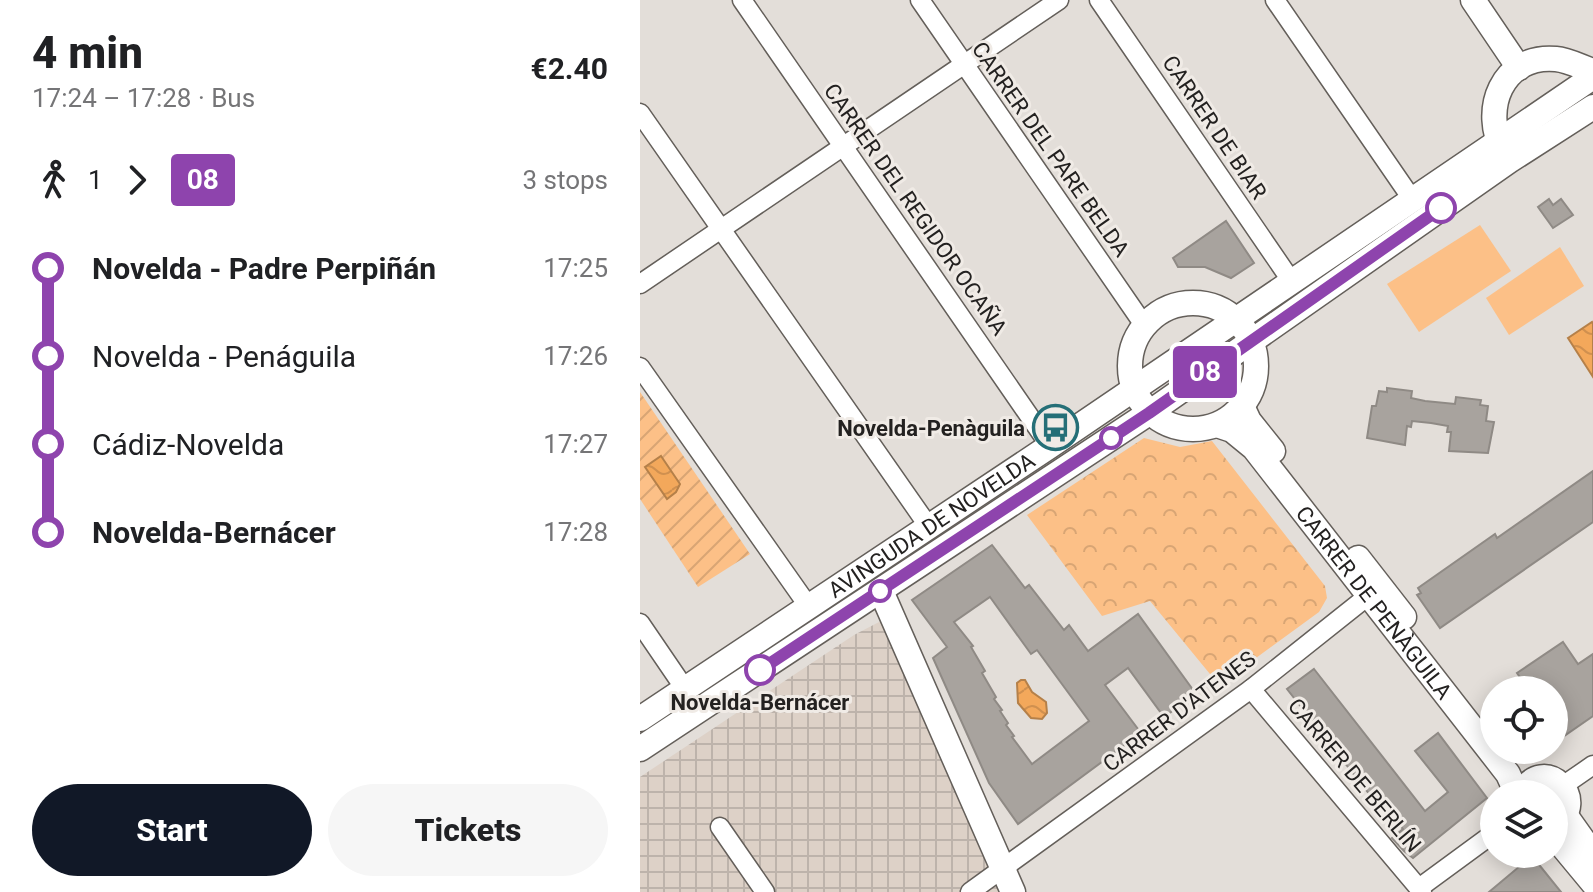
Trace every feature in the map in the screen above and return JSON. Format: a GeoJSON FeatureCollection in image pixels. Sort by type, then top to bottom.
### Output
{"type":"FeatureCollection","features":[{"type":"Feature","properties":{"kind":"main road"},"geometry":{"type":"LineString","coordinates":[[1473,0],[1519,68]]}},
{"type":"Feature","properties":{"kind":"main road"},"geometry":{"type":"LineString","coordinates":[[1503,151],[1493,125],[1495,98],[1503,83],[1519,68],[1540,60],[1558,59],[1593,71]]}},
{"type":"Feature","properties":{"kind":"main road","name":"AVINGUDA DE NOVELDA"},"geometry":{"type":"LineString","coordinates":[[640,719],[1133,389],[1244,330],[1503,151],[1593,77]]}},
{"type":"Feature","properties":{"kind":"main road","name":"AVINGUDA DE NOVELDA"},"geometry":{"type":"LineString","coordinates":[[640,749],[1149,413],[1244,330],[1292,282],[1412,199],[1593,107]]}},
{"type":"Feature","properties":{"kind":"main road"},"geometry":{"type":"LineString","coordinates":[[1190,302],[1215,306],[1244,330],[1256,362],[1254,384],[1242,406],[1217,425],[1194,430],[1164,423],[1149,413],[1133,389],[1129,374],[1129,357],[1144,325],[1165,308],[1190,302]]}},
{"type":"Feature","properties":{"kind":"main road","name":"CARRER DE PENÀGUILA"},"geometry":{"type":"LineString","coordinates":[[1242,406],[1254,427],[1374,591],[1508,774],[1516,780]]}},
{"type":"Feature","properties":{"kind":"main road","name":"CARRER DE PENÀGUILA"},"geometry":{"type":"LineString","coordinates":[[1217,425],[1232,430],[1254,448],[1480,716]]}},
{"type":"Feature","properties":{"kind":"main road"},"geometry":{"type":"LineString","coordinates":[[881,591],[1008,881]]}},
{"type":"Feature","properties":{"kind":"main road"},"geometry":{"type":"LineString","coordinates":[[1568,834],[1593,854]]}},
{"type":"Feature","properties":{"kind":"main road"},"geometry":{"type":"LineString","coordinates":[[1568,842],[1593,883]]}},
{"type":"Feature","properties":{"kind":"street","name":"CARRER DEL REGIDOR OCAÑA"},"geometry":{"type":"LineString","coordinates":[[742,0],[1050,446]]}},
{"type":"Feature","properties":{"kind":"street","name":"CARRER DEL PARE BELDA"},"geometry":{"type":"LineString","coordinates":[[920,0],[1144,325]]}},
{"type":"Feature","properties":{"kind":"street"},"geometry":{"type":"LineString","coordinates":[[640,284],[1059,0]]}},
{"type":"Feature","properties":{"kind":"street","name":"CARRER DE BIAR"},"geometry":{"type":"LineString","coordinates":[[1099,0],[1292,282]]}},
{"type":"Feature","properties":{"kind":"street"},"geometry":{"type":"LineString","coordinates":[[1275,0],[1412,199]]}},
{"type":"Feature","properties":{"kind":"street"},"geometry":{"type":"LineString","coordinates":[[640,113],[929,527]]}},
{"type":"Feature","properties":{"kind":"street"},"geometry":{"type":"LineString","coordinates":[[640,367],[809,607]]}},
{"type":"Feature","properties":{"kind":"street","name":"CARRER D'ATENES"},"geometry":{"type":"LineString","coordinates":[[970,892],[1008,881],[1374,591]]}},
{"type":"Feature","properties":{"kind":"street"},"geometry":{"type":"LineString","coordinates":[[640,623],[685,689]]}},
{"type":"Feature","properties":{"kind":"street","name":"CARRER DE BERLÍN"},"geometry":{"type":"LineString","coordinates":[[1251,689],[1421,890]]}},
{"type":"Feature","properties":{"kind":"street"},"geometry":{"type":"LineString","coordinates":[[1568,782],[1593,765]]}},
{"type":"Feature","properties":{"kind":"street"},"geometry":{"type":"LineString","coordinates":[[720,827],[765,892]]}},
{"type":"Feature","properties":{"kind":"street"},"geometry":{"type":"LineString","coordinates":[[1421,890],[1480,844]]}},
{"type":"Feature","properties":{"kind":"shaded area"},"geometry":{"type":"Polygon","coordinates":[[[881,621],[1001,892],[640,892],[640,777],[854,635],[881,621]]]}},
{"type":"Feature","properties":{"kind":"green space"},"geometry":{"type":"Polygon","coordinates":[[[1480,225],[1511,271],[1419,332],[1387,284],[1480,225]]]}},
{"type":"Feature","properties":{"kind":"green space"},"geometry":{"type":"Polygon","coordinates":[[[1560,247],[1584,286],[1509,335],[1486,298],[1560,247]]]}},
{"type":"Feature","properties":{"kind":"green space"},"geometry":{"type":"Polygon","coordinates":[[[640,392],[750,554],[698,587],[640,499],[640,392]]]}},
{"type":"Feature","properties":{"kind":"green space"},"geometry":{"type":"Polygon","coordinates":[[[1144,438],[1180,447],[1212,441],[1325,586],[1327,598],[1319,612],[1219,685],[1150,601],[1102,616],[1027,515],[1144,438]]]}},
{"type":"Feature","properties":{"kind":"water"},"geometry":{"type":"Polygon","coordinates":[[[1593,324],[1593,377],[1568,338],[1593,324]]]}},
{"type":"Feature","properties":{"kind":"water"},"geometry":{"type":"Polygon","coordinates":[[[661,456],[680,484],[667,499],[645,467],[661,456]]]}},
{"type":"Feature","properties":{"kind":"water"},"geometry":{"type":"Polygon","coordinates":[[[1025,680],[1032,692],[1046,702],[1047,713],[1042,719],[1031,718],[1018,703],[1017,683],[1025,680]]]}},
{"type":"Feature","properties":{"kind":"building"},"geometry":{"type":"Polygon","coordinates":[[[1549,199],[1553,205],[1561,199],[1573,215],[1553,228],[1538,207],[1549,199]]]}},
{"type":"Feature","properties":{"kind":"building"},"geometry":{"type":"Polygon","coordinates":[[[1226,221],[1254,263],[1231,278],[1205,267],[1178,267],[1173,258],[1226,221]]]}},
{"type":"Feature","properties":{"kind":"building"},"geometry":{"type":"Polygon","coordinates":[[[1387,388],[1412,391],[1411,398],[1425,401],[1455,404],[1456,397],[1481,400],[1480,405],[1488,406],[1486,421],[1494,422],[1488,453],[1449,451],[1451,432],[1447,432],[1448,426],[1431,423],[1412,421],[1411,427],[1407,426],[1405,445],[1367,438],[1372,406],[1376,406],[1379,391],[1387,392],[1387,388]]]}},
{"type":"Feature","properties":{"kind":"building"},"geometry":{"type":"Polygon","coordinates":[[[1593,471],[1593,522],[1440,628],[1417,595],[1421,593],[1418,588],[1593,471]]]}},
{"type":"Feature","properties":{"kind":"building"},"geometry":{"type":"Polygon","coordinates":[[[992,545],[1025,588],[1029,585],[1064,630],[1069,625],[1088,651],[1138,614],[1196,694],[1164,717],[1128,668],[1105,685],[1141,733],[1018,824],[989,783],[933,658],[947,647],[912,600],[992,545]],[[990,597],[954,622],[973,646],[1012,737],[1032,764],[1089,721],[1037,650],[1031,654],[990,597]]]}},
{"type":"Feature","properties":{"kind":"building"},"geometry":{"type":"Polygon","coordinates":[[[1563,642],[1578,664],[1593,654],[1593,716],[1568,733],[1568,676],[1519,676],[1517,673],[1563,642]]]}},
{"type":"Feature","properties":{"kind":"building"},"geometry":{"type":"Polygon","coordinates":[[[1314,669],[1425,811],[1448,792],[1415,751],[1438,733],[1480,789],[1480,804],[1413,858],[1392,838],[1403,829],[1380,802],[1377,804],[1287,689],[1314,669]]]}},
{"type":"Feature","properties":{"kind":"building"},"geometry":{"type":"Polygon","coordinates":[[[1518,868],[1542,868],[1561,892],[1489,892],[1518,868]]]}},
{"type":"Feature","properties":{"kind":"bus line","name":"08"},"geometry":{"type":"LineString","coordinates":[[760,670],[1149,413],[1250,339],[1441,208]]}},
{"type":"Feature","properties":{"kind":"place","name":"Novelda-Penàguila"},"geometry":{"type":"Point","coordinates":[1056,428]}},
{"type":"Feature","properties":{"kind":"place","name":"Novelda-Bernácer"},"geometry":{"type":"Point","coordinates":[760,670]}}]}
